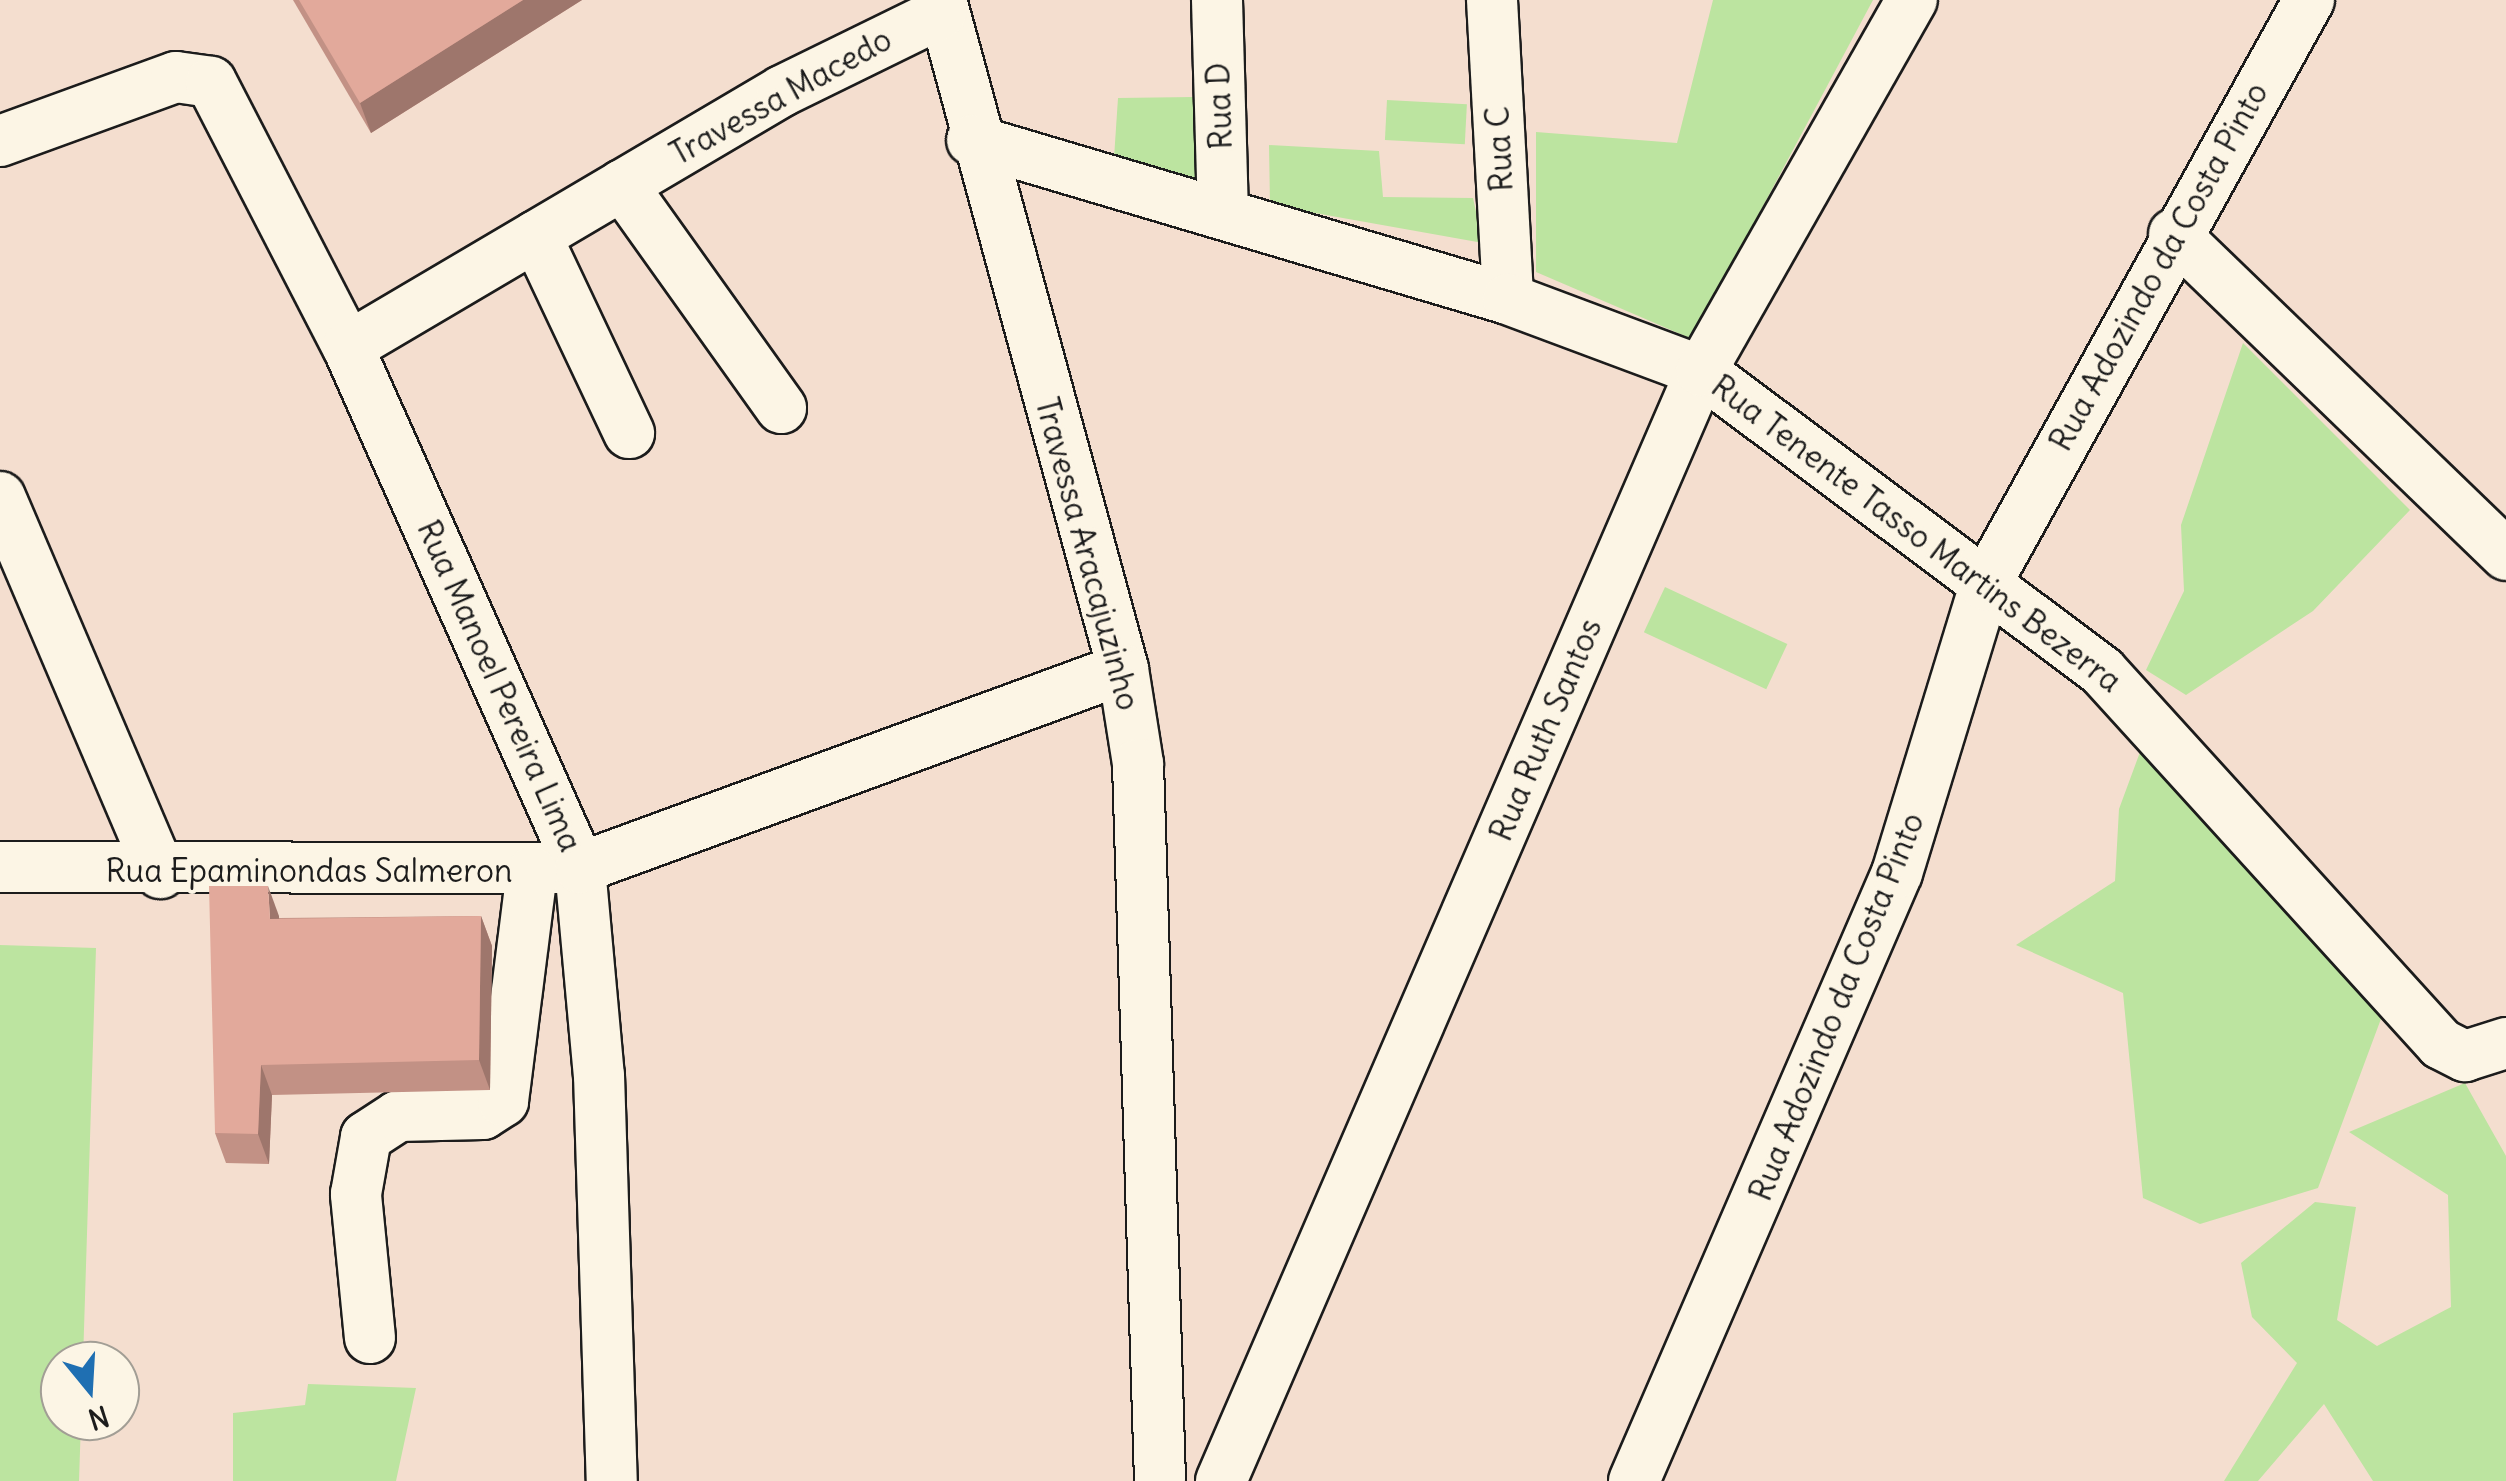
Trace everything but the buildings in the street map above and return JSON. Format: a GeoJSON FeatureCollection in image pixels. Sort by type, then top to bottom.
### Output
{"type":"FeatureCollection","features":[{"type":"Feature","properties":{"kind":"street","name":"Rua D"},"geometry":{"type":"LineString","coordinates":[[1217,0],[1223,213]]}},
{"type":"Feature","properties":{"kind":"street","name":"Rua C"},"geometry":{"type":"LineString","coordinates":[[1492,0],[1508,299]]}},
{"type":"Feature","properties":{"kind":"street","name":"Rua Ruth Santos"},"geometry":{"type":"LineString","coordinates":[[1222,1481],[1701,371],[1912,0]]}},
{"type":"Feature","properties":{"kind":"street","name":"Rua Adozindo da Costa Pinto"},"geometry":{"type":"LineString","coordinates":[[1634,1481],[1898,874],[1984,585],[2174,234],[2308,0]]}},
{"type":"Feature","properties":{"kind":"street","name":"Travessa Aracajuzinho"},"geometry":{"type":"LineString","coordinates":[[941,6],[972,140],[1123,669],[1144,822],[1160,1481]]}},
{"type":"Feature","properties":{"kind":"street","name":"Travessa Macedo"},"geometry":{"type":"LineString","coordinates":[[348,346],[622,185],[941,6]]}},
{"type":"Feature","properties":{"kind":"street","name":"Rua Manoel Pereira Lima"},"geometry":{"type":"LineString","coordinates":[[0,141],[190,75],[211,82],[227,105],[348,346],[580,868],[598,1076],[612,1481]]}},
{"type":"Feature","properties":{"kind":"street","name":"Rua Tenente Tasso Martins Bezerra"},"geometry":{"type":"LineString","coordinates":[[972,140],[1508,299],[1701,371],[2142,708],[2441,1044],[2465,1056],[2506,1043]]}},
{"type":"Feature","properties":{"kind":"street"},"geometry":{"type":"LineString","coordinates":[[622,185],[781,408]]}},
{"type":"Feature","properties":{"kind":"street"},"geometry":{"type":"LineString","coordinates":[[2174,234],[2506,555]]}},
{"type":"Feature","properties":{"kind":"street"},"geometry":{"type":"LineString","coordinates":[[536,236],[629,433]]}},
{"type":"Feature","properties":{"kind":"street"},"geometry":{"type":"LineString","coordinates":[[0,497],[160,873]]}},
{"type":"Feature","properties":{"kind":"street","name":"Rua Epaminondas Salmeron"},"geometry":{"type":"LineString","coordinates":[[0,867],[160,873],[532,872],[580,868],[1123,669]]}},
{"type":"Feature","properties":{"kind":"street"},"geometry":{"type":"LineString","coordinates":[[370,1338],[356,1194],[366,1136],[398,1116],[483,1114],[503,1101],[532,872]]}},
{"type":"Feature","properties":{"kind":"green space"},"geometry":{"type":"Polygon","coordinates":[[[1713,0],[1873,0],[1692,339],[1536,272],[1536,132],[1677,143],[1713,0]]]}},
{"type":"Feature","properties":{"kind":"green space"},"geometry":{"type":"Polygon","coordinates":[[[1193,97],[1200,185],[1114,158],[1118,98],[1193,97]]]}},
{"type":"Feature","properties":{"kind":"green space"},"geometry":{"type":"Polygon","coordinates":[[[1387,100],[1467,104],[1465,144],[1385,140],[1387,100]]]}},
{"type":"Feature","properties":{"kind":"green space"},"geometry":{"type":"Polygon","coordinates":[[[1269,145],[1379,151],[1383,197],[1473,198],[1483,243],[1270,205],[1269,145]]]}},
{"type":"Feature","properties":{"kind":"green space"},"geometry":{"type":"Polygon","coordinates":[[[2243,343],[2410,510],[2313,611],[2186,695],[2146,670],[2184,591],[2181,525],[2243,343]]]}},
{"type":"Feature","properties":{"kind":"green space"},"geometry":{"type":"Polygon","coordinates":[[[1665,587],[1787,644],[1766,689],[1644,632],[1665,587]]]}},
{"type":"Feature","properties":{"kind":"green space"},"geometry":{"type":"Polygon","coordinates":[[[2143,744],[2388,1000],[2318,1188],[2200,1224],[2143,1198],[2123,993],[2016,945],[2115,881],[2119,809],[2143,744]]]}},
{"type":"Feature","properties":{"kind":"green space"},"geometry":{"type":"Polygon","coordinates":[[[0,945],[96,948],[84,1341],[40,1341],[40,1441],[80,1441],[79,1481],[0,1481],[0,945]]]}},
{"type":"Feature","properties":{"kind":"green space"},"geometry":{"type":"Polygon","coordinates":[[[2465,1083],[2506,1156],[2506,1481],[2373,1481],[2324,1404],[2258,1481],[2224,1481],[2297,1363],[2252,1317],[2241,1263],[2315,1202],[2356,1207],[2337,1320],[2377,1346],[2451,1307],[2448,1195],[2349,1132],[2465,1083]]]}},
{"type":"Feature","properties":{"kind":"green space"},"geometry":{"type":"Polygon","coordinates":[[[308,1384],[416,1388],[396,1481],[233,1481],[233,1413],[305,1405],[308,1384]]]}}]}
